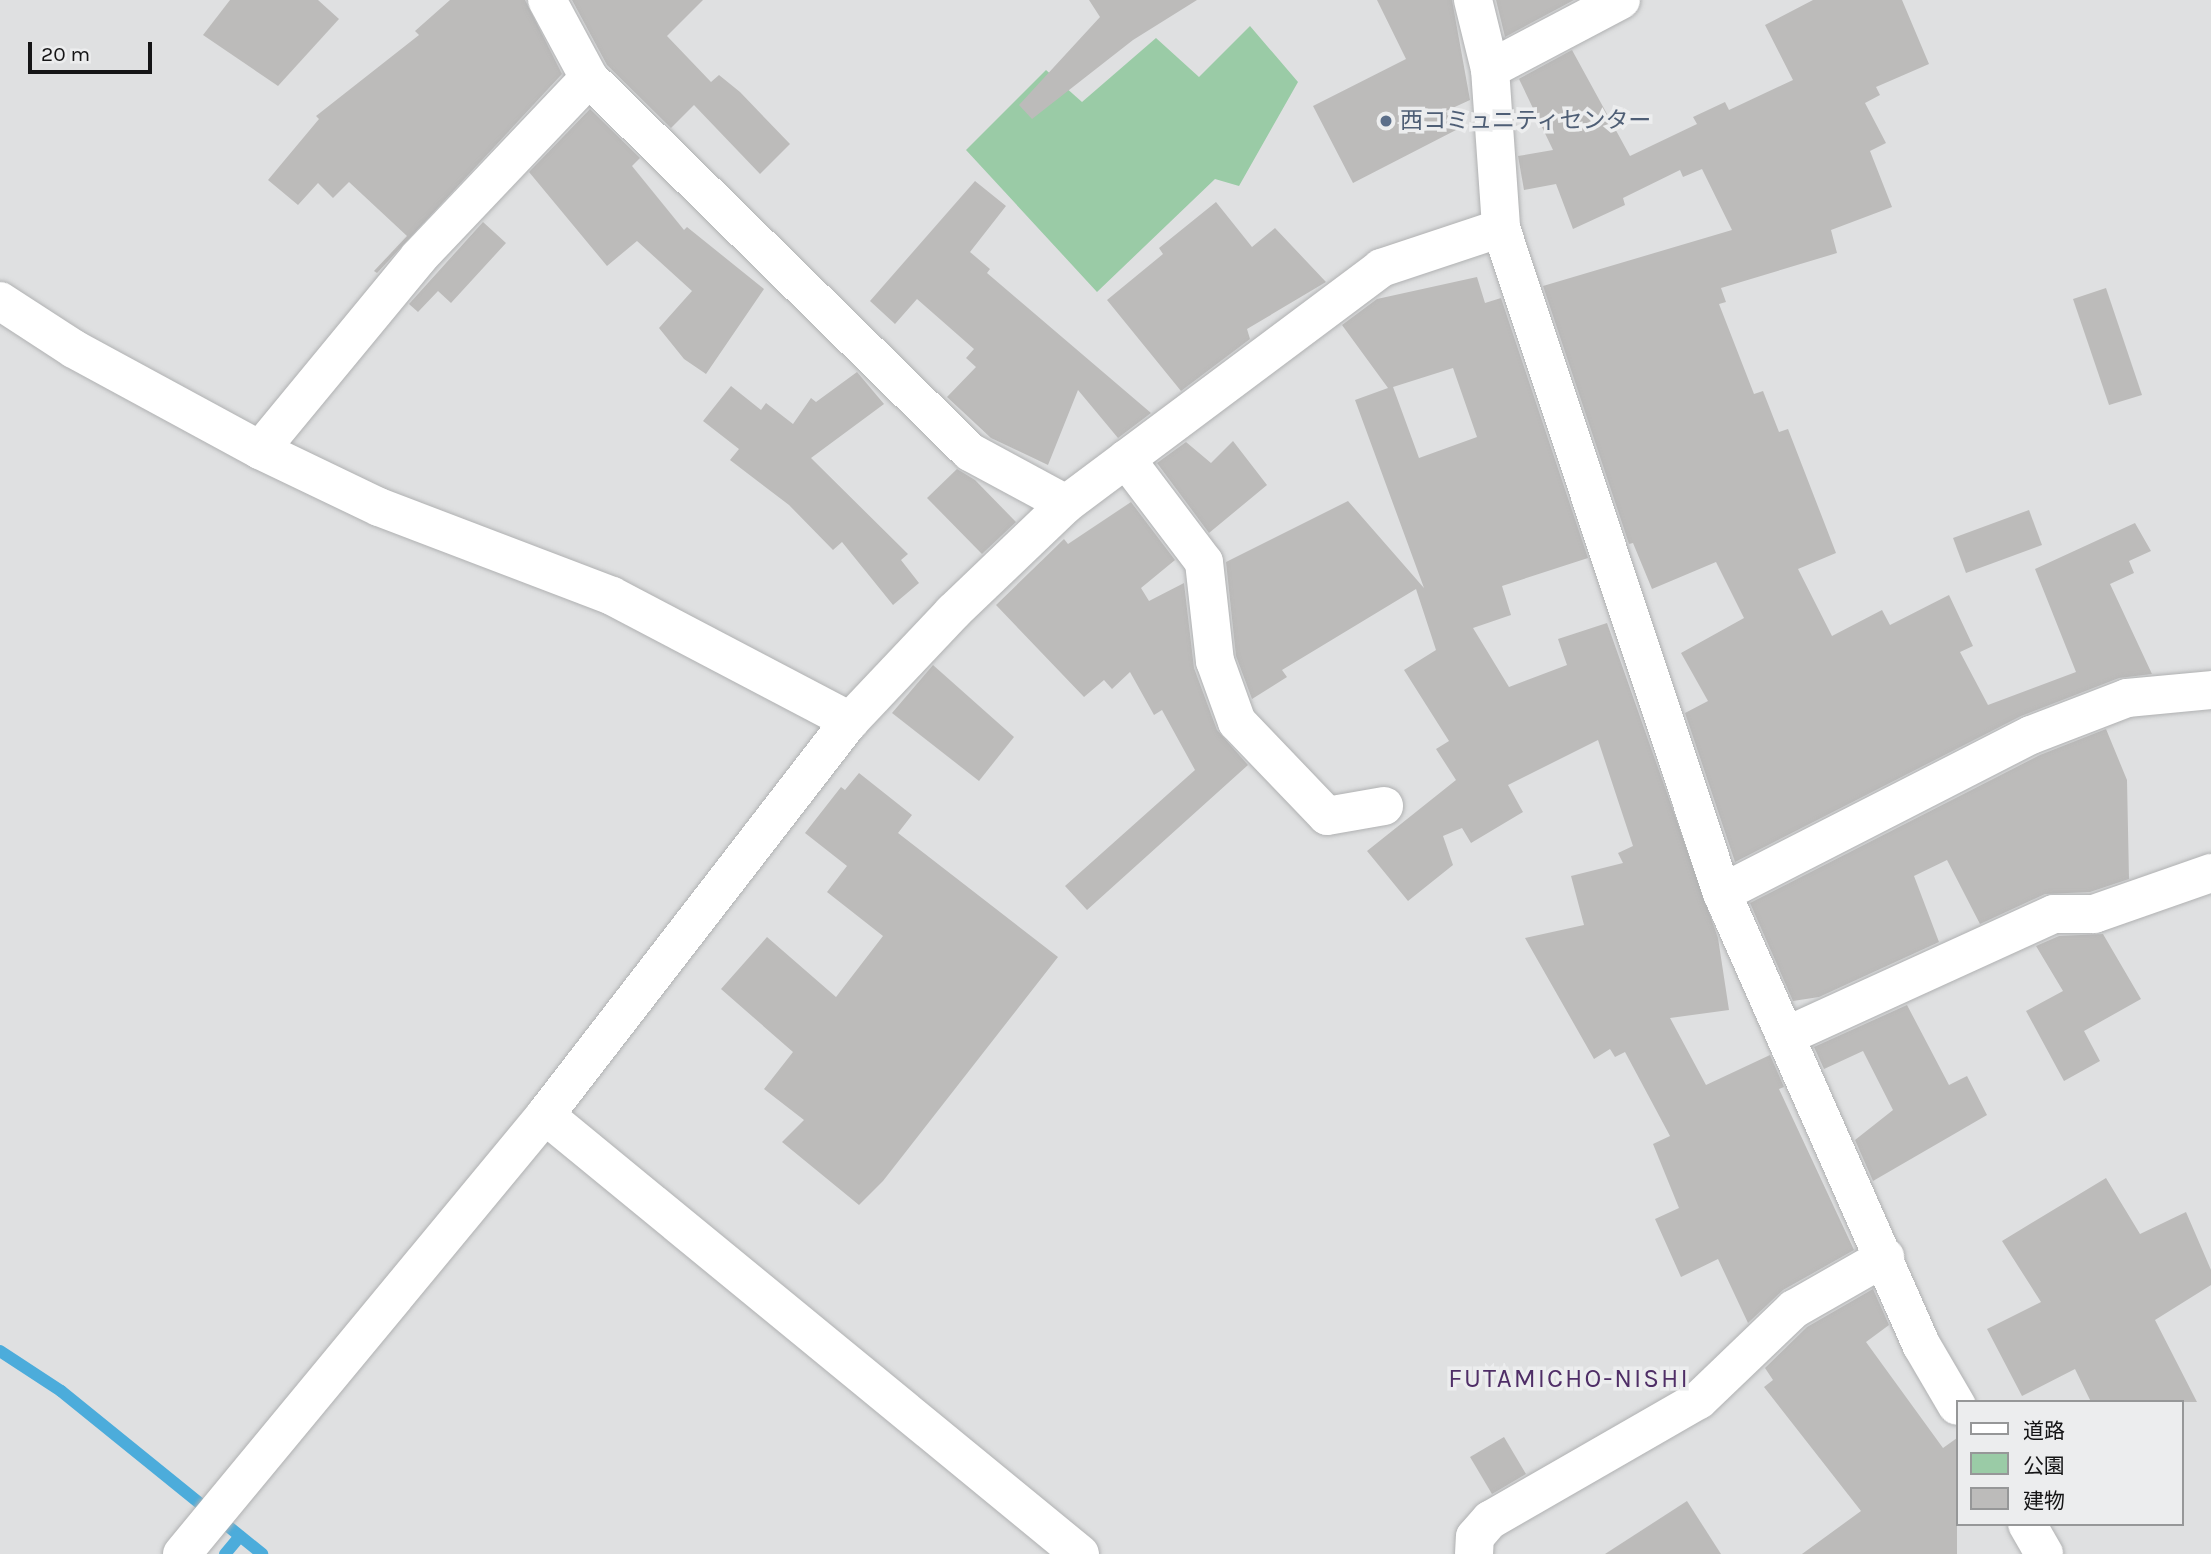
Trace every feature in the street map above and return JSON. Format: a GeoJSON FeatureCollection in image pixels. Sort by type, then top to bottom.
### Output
{"type":"FeatureCollection","features":[{"type":"Feature","properties":{"kind":"street"},"geometry":{"type":"LineString","coordinates":[[547,0],[589,78],[970,452],[1066,503]]}},
{"type":"Feature","properties":{"kind":"street"},"geometry":{"type":"LineString","coordinates":[[1473,0],[1490,69],[1501,228],[1722,892],[1922,1346],[1955,1403]]}},
{"type":"Feature","properties":{"kind":"street"},"geometry":{"type":"LineString","coordinates":[[1490,69],[1621,0]]}},
{"type":"Feature","properties":{"kind":"street"},"geometry":{"type":"LineString","coordinates":[[260,450],[419,257],[589,78]]}},
{"type":"Feature","properties":{"kind":"street"},"geometry":{"type":"LineString","coordinates":[[192,1542],[545,1115],[850,722],[953,612],[1066,503],[1381,268],[1501,228]]}},
{"type":"Feature","properties":{"kind":"street"},"geometry":{"type":"LineString","coordinates":[[0,301],[74,349],[260,450],[379,507],[612,596],[850,722]]}},
{"type":"Feature","properties":{"kind":"street"},"geometry":{"type":"LineString","coordinates":[[1126,459],[1204,562],[1215,661],[1237,722],[1327,816],[1384,806]]}},
{"type":"Feature","properties":{"kind":"street"},"geometry":{"type":"LineString","coordinates":[[1722,892],[2031,735],[2127,698],[2211,690]]}},
{"type":"Feature","properties":{"kind":"street"},"geometry":{"type":"LineString","coordinates":[[1786,1036],[2054,914],[2094,914],[2211,873]]}},
{"type":"Feature","properties":{"kind":"street"},"geometry":{"type":"LineString","coordinates":[[545,1115],[1080,1554]]}},
{"type":"Feature","properties":{"kind":"street"},"geometry":{"type":"LineString","coordinates":[[1474,1554],[1475,1537],[1490,1520],[1699,1400],[1794,1309],[1885,1258]]}},
{"type":"Feature","properties":{"kind":"street"},"geometry":{"type":"LineString","coordinates":[[2028,1526],[2044,1554]]}},
{"type":"Feature","properties":{"kind":"green space"},"geometry":{"type":"Polygon","coordinates":[[[1250,26],[1298,82],[1239,186],[1215,179],[1097,292],[966,150],[1046,70],[1082,102],[1156,38],[1199,77],[1250,26]]]}},
{"type":"Feature","properties":{"kind":"building"},"geometry":{"type":"Polygon","coordinates":[[[230,0],[318,0],[339,19],[278,86],[203,35],[230,0]]]}},
{"type":"Feature","properties":{"kind":"building"},"geometry":{"type":"Polygon","coordinates":[[[450,0],[525,0],[562,74],[377,273],[374,271],[407,236],[349,182],[333,198],[318,183],[298,205],[268,180],[319,119],[316,116],[419,35],[415,31],[450,0]]]}},
{"type":"Feature","properties":{"kind":"building"},"geometry":{"type":"Polygon","coordinates":[[[572,0],[703,0],[667,36],[711,82],[719,75],[740,92],[790,144],[760,174],[694,105],[671,128],[607,65],[572,0]]]}},
{"type":"Feature","properties":{"kind":"building"},"geometry":{"type":"Polygon","coordinates":[[[1089,0],[1197,0],[1133,40],[1032,119],[1019,105],[1100,17],[1089,0]]]}},
{"type":"Feature","properties":{"kind":"building","name":"西コミュニティセンター"},"geometry":{"type":"Polygon","coordinates":[[[1377,0],[1452,0],[1470,100],[1446,111],[1456,130],[1353,183],[1313,106],[1406,59],[1377,0]]]}},
{"type":"Feature","properties":{"kind":"building"},"geometry":{"type":"Polygon","coordinates":[[[1496,0],[1574,0],[1505,37],[1496,0]]]}},
{"type":"Feature","properties":{"kind":"building"},"geometry":{"type":"Polygon","coordinates":[[[1813,0],[1902,0],[1929,64],[1876,87],[1880,95],[1865,103],[1886,143],[1870,151],[1892,207],[1831,230],[1837,253],[1721,288],[1726,302],[1719,304],[1754,394],[1763,391],[1779,432],[1788,429],[1836,553],[1798,569],[1832,636],[1882,610],[1890,625],[1949,595],[1973,646],[1960,652],[1988,705],[2076,672],[2035,569],[2135,523],[2151,551],[2129,561],[2134,573],[2110,584],[2152,674],[2119,678],[2021,716],[1735,862],[1685,713],[1708,701],[1681,653],[1744,618],[1716,562],[1652,589],[1633,543],[1629,544],[1543,286],[1732,230],[1702,169],[1683,177],[1680,170],[1623,198],[1625,205],[1573,229],[1556,184],[1524,190],[1518,156],[1553,150],[1519,79],[1513,82],[1572,50],[1630,156],[1697,124],[1693,117],[1725,102],[1729,110],[1793,80],[1765,25],[1813,0]]]}},
{"type":"Feature","properties":{"kind":"building"},"geometry":{"type":"Polygon","coordinates":[[[590,109],[640,158],[632,166],[684,230],[687,227],[764,289],[706,374],[684,359],[659,328],[692,291],[637,241],[607,266],[529,172],[590,109]]]}},
{"type":"Feature","properties":{"kind":"building"},"geometry":{"type":"Polygon","coordinates":[[[975,181],[1006,206],[970,252],[990,269],[987,273],[1151,413],[1118,438],[1078,390],[1048,465],[991,438],[947,397],[976,367],[966,358],[974,349],[917,299],[895,324],[870,301],[975,181]]]}},
{"type":"Feature","properties":{"kind":"building"},"geometry":{"type":"Polygon","coordinates":[[[1216,202],[1252,247],[1275,228],[1326,282],[1247,329],[1250,339],[1181,391],[1107,300],[1163,254],[1159,248],[1216,202]]]}},
{"type":"Feature","properties":{"kind":"building"},"geometry":{"type":"Polygon","coordinates":[[[483,222],[506,243],[451,303],[438,291],[418,312],[409,304],[483,222]]]}},
{"type":"Feature","properties":{"kind":"building"},"geometry":{"type":"Polygon","coordinates":[[[1477,277],[1485,303],[1501,298],[1588,558],[1502,586],[1511,615],[1473,628],[1509,687],[1567,665],[1558,639],[1607,623],[1718,938],[1729,1010],[1670,1018],[1706,1085],[1770,1055],[1784,1087],[1779,1089],[1854,1250],[1783,1290],[1748,1323],[1718,1259],[1681,1277],[1655,1219],[1679,1208],[1653,1144],[1670,1136],[1625,1052],[1615,1057],[1610,1049],[1594,1059],[1525,938],[1584,925],[1571,876],[1623,863],[1618,853],[1633,846],[1598,740],[1508,785],[1523,812],[1471,843],[1462,828],[1443,836],[1453,865],[1408,901],[1367,851],[1456,780],[1436,749],[1449,741],[1404,670],[1436,650],[1416,589],[1282,670],[1287,677],[1252,699],[1236,656],[1226,562],[1348,501],[1424,588],[1355,400],[1388,388],[1342,325],[1377,299],[1477,277]],[[1453,368],[1393,387],[1419,458],[1477,437],[1453,368]]]}},
{"type":"Feature","properties":{"kind":"building"},"geometry":{"type":"Polygon","coordinates":[[[2106,288],[2142,395],[2109,405],[2073,299],[2106,288]]]}},
{"type":"Feature","properties":{"kind":"building"},"geometry":{"type":"Polygon","coordinates":[[[857,372],[884,404],[811,458],[908,554],[901,560],[919,583],[893,605],[842,542],[833,550],[789,505],[730,460],[739,449],[703,421],[731,386],[761,410],[766,403],[793,424],[811,398],[816,402],[857,372]]]}},
{"type":"Feature","properties":{"kind":"building"},"geometry":{"type":"Polygon","coordinates":[[[1233,441],[1267,485],[1209,533],[1157,463],[1186,442],[1211,463],[1233,441]]]}},
{"type":"Feature","properties":{"kind":"building"},"geometry":{"type":"Polygon","coordinates":[[[957,469],[975,480],[1016,522],[982,554],[927,498],[957,469]]]}},
{"type":"Feature","properties":{"kind":"building"},"geometry":{"type":"Polygon","coordinates":[[[1131,502],[1175,560],[1141,588],[1149,601],[1184,583],[1194,668],[1217,730],[1248,765],[1087,910],[1065,886],[1195,770],[1162,710],[1154,715],[1130,672],[1112,689],[1104,680],[1084,697],[996,605],[1064,539],[1068,544],[1131,502]]]}},
{"type":"Feature","properties":{"kind":"building"},"geometry":{"type":"Polygon","coordinates":[[[2029,510],[2042,545],[1966,573],[1953,538],[2029,510]]]}},
{"type":"Feature","properties":{"kind":"building"},"geometry":{"type":"Polygon","coordinates":[[[933,665],[1014,737],[979,781],[892,713],[933,665]]]}},
{"type":"Feature","properties":{"kind":"building"},"geometry":{"type":"Polygon","coordinates":[[[2106,729],[2127,780],[2129,879],[2090,892],[2045,894],[1980,924],[1947,860],[1914,876],[1939,942],[1819,997],[1793,1001],[1750,903],[2040,755],[2106,729]]]}},
{"type":"Feature","properties":{"kind":"building"},"geometry":{"type":"Polygon","coordinates":[[[859,773],[912,815],[898,833],[1058,957],[883,1181],[859,1205],[782,1142],[804,1120],[764,1089],[793,1052],[721,989],[767,937],[836,997],[883,936],[827,892],[847,866],[805,833],[841,787],[845,790],[859,773]]]}},
{"type":"Feature","properties":{"kind":"building"},"geometry":{"type":"Polygon","coordinates":[[[2103,934],[2141,999],[2084,1031],[2100,1061],[2064,1081],[2026,1011],[2063,991],[2036,946],[2059,936],[2103,934]]]}},
{"type":"Feature","properties":{"kind":"building"},"geometry":{"type":"Polygon","coordinates":[[[1907,1005],[1949,1085],[1967,1076],[1987,1115],[1873,1181],[1855,1140],[1893,1110],[1863,1051],[1824,1069],[1814,1047],[1907,1005]]]}},
{"type":"Feature","properties":{"kind":"building"},"geometry":{"type":"Polygon","coordinates":[[[2106,1178],[2140,1234],[2186,1212],[2211,1270],[2211,1285],[2155,1320],[2197,1402],[2090,1400],[2075,1369],[2022,1396],[1987,1329],[2041,1302],[2002,1241],[2106,1178]]]}},
{"type":"Feature","properties":{"kind":"building"},"geometry":{"type":"Polygon","coordinates":[[[1873,1289],[1889,1325],[1866,1342],[1943,1448],[1955,1439],[1957,1554],[1802,1554],[1861,1511],[1764,1387],[1773,1380],[1765,1368],[1807,1327],[1873,1289]]]}},
{"type":"Feature","properties":{"kind":"building"},"geometry":{"type":"Polygon","coordinates":[[[1504,1437],[1526,1474],[1492,1494],[1470,1457],[1504,1437]]]}},
{"type":"Feature","properties":{"kind":"building"},"geometry":{"type":"Polygon","coordinates":[[[1687,1501],[1721,1554],[1605,1554],[1687,1501]]]}},
{"type":"Feature","properties":{"kind":"waterway"},"geometry":{"type":"LineString","coordinates":[[0,1351],[61,1391],[262,1554]]}},
{"type":"Feature","properties":{"kind":"waterway"},"geometry":{"type":"LineString","coordinates":[[225,1554],[240,1536]]}},
{"type":"Feature","properties":{"kind":"place","name":"西コミュニティセンター"},"geometry":{"type":"Point","coordinates":[1386,121]}},
{"type":"Feature","properties":{"kind":"district","name":"FUTAMICHO-NISHI"},"geometry":{"type":"Point","coordinates":[1569,1379]}}]}
